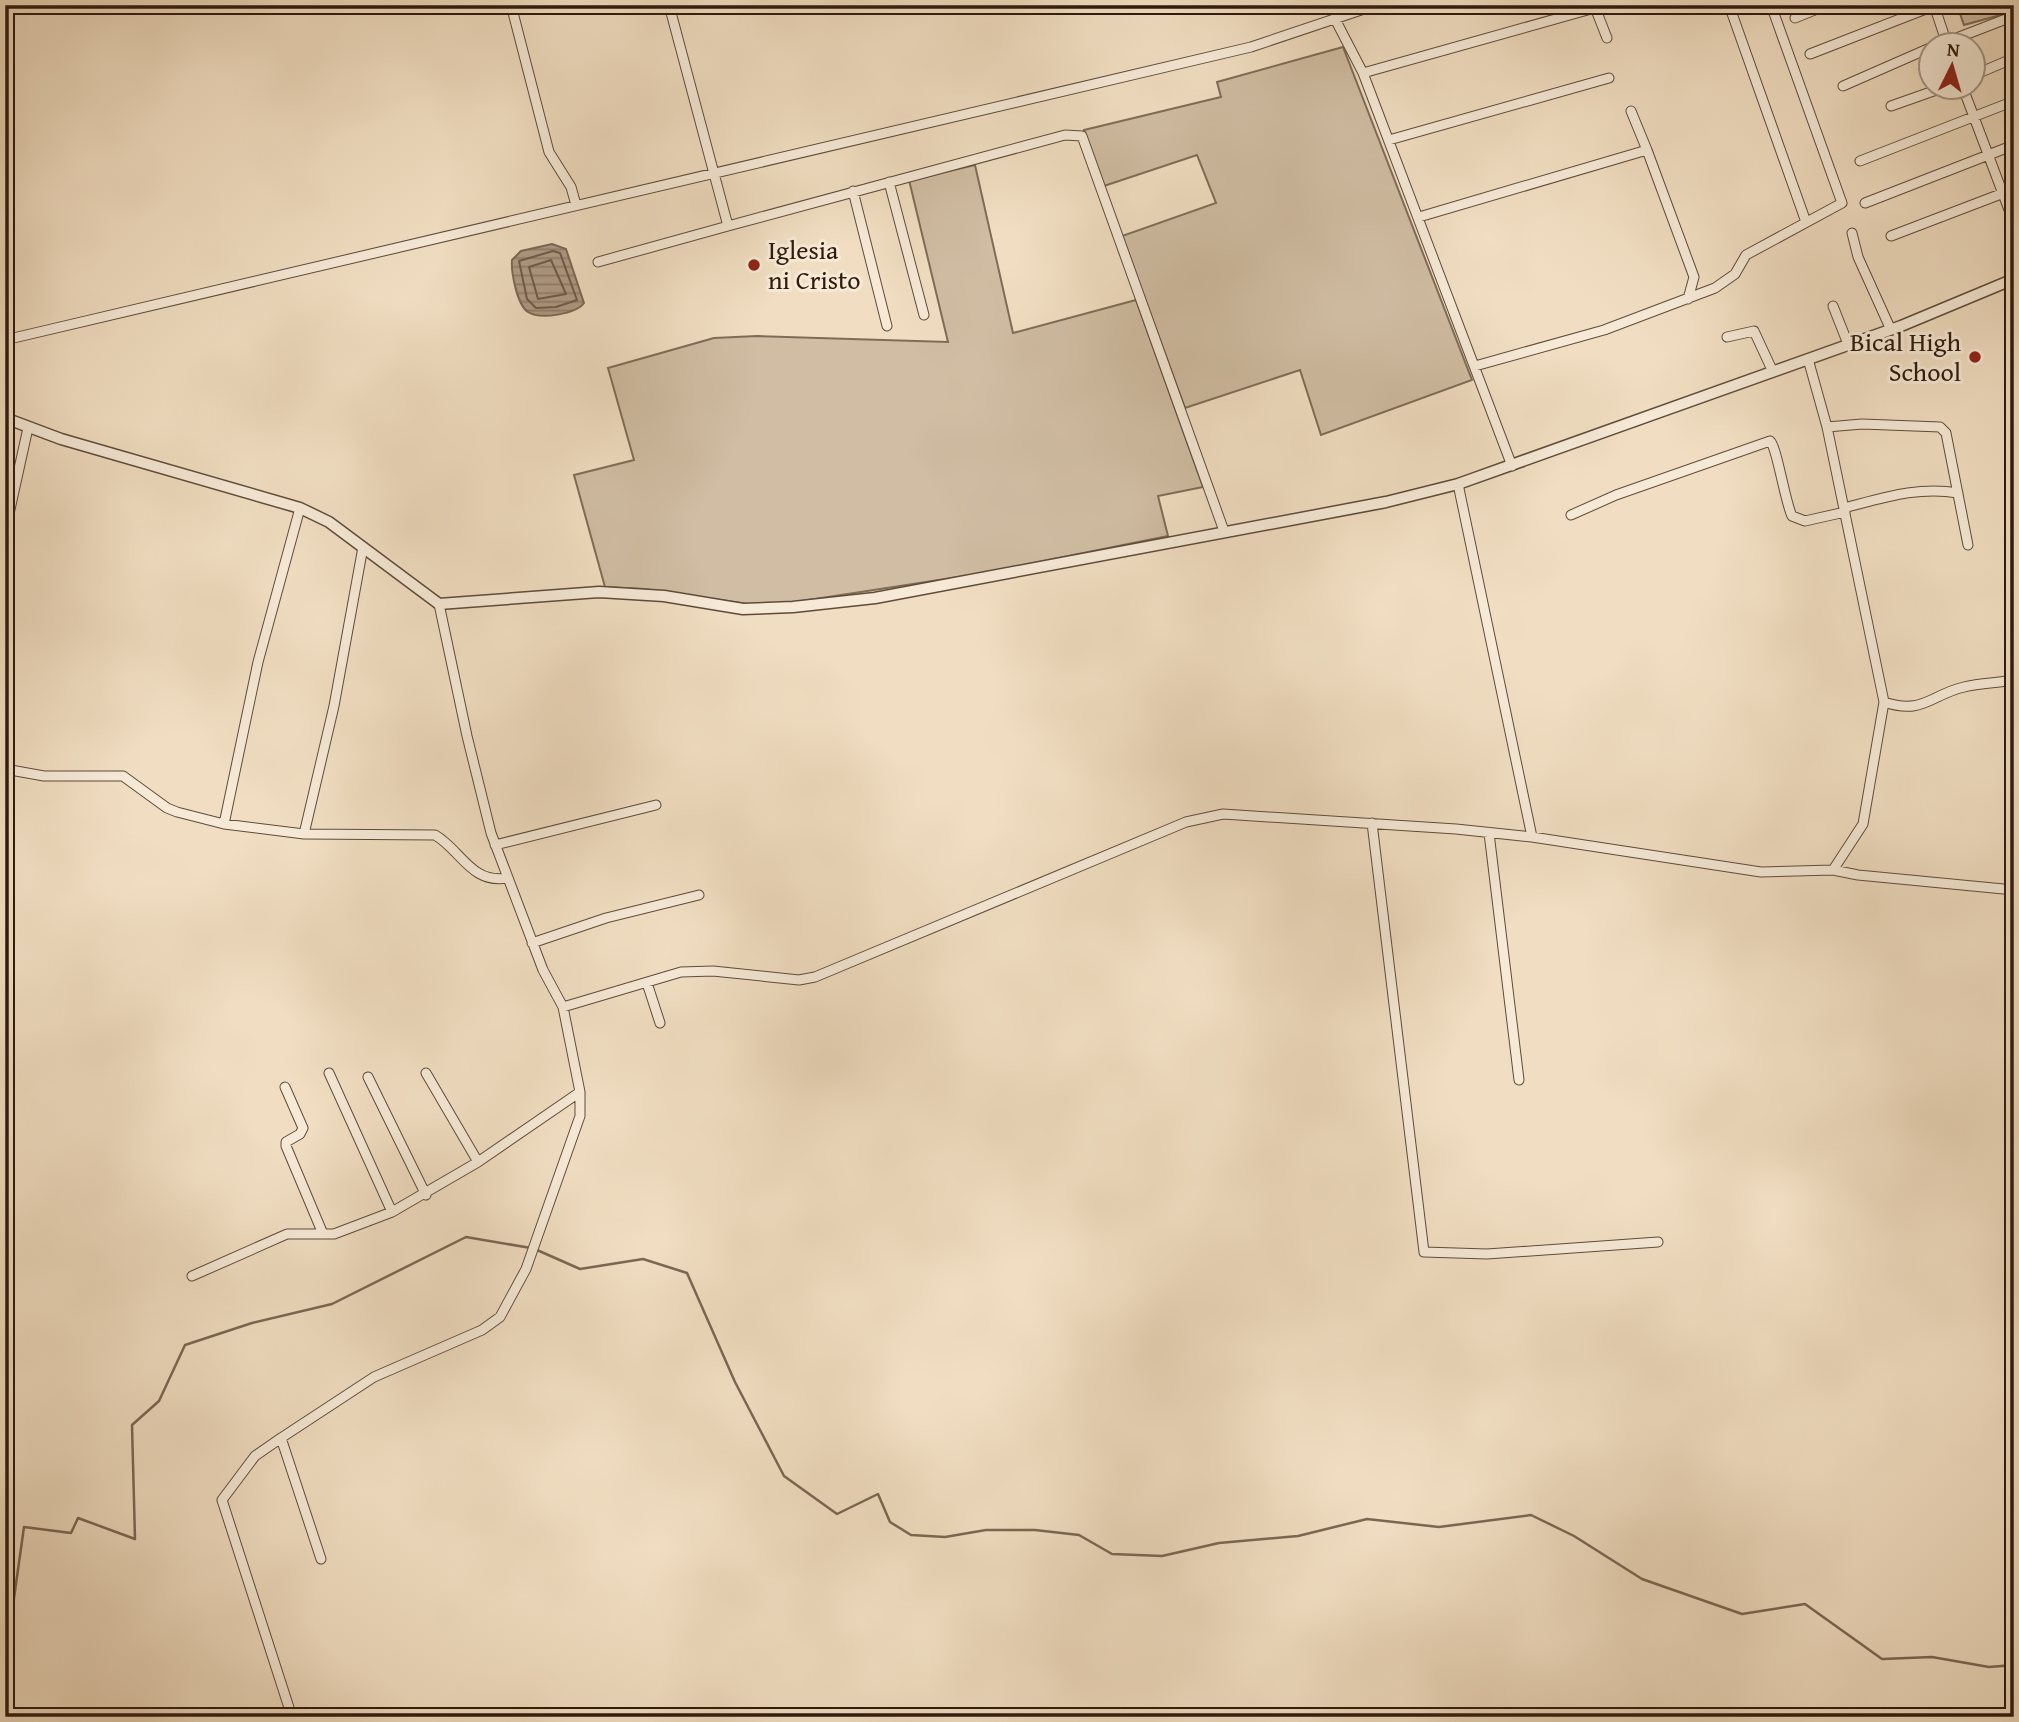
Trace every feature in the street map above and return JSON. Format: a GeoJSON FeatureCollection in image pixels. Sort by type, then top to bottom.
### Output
{"type":"FeatureCollection","features":[{"type":"Feature","properties":{"kind":"street"},"geometry":{"type":"LineString","coordinates":[[511,5],[549,152],[571,187],[576,205]]}},
{"type":"Feature","properties":{"kind":"street"},"geometry":{"type":"LineString","coordinates":[[669,5],[728,226]]}},
{"type":"Feature","properties":{"kind":"street"},"geometry":{"type":"LineString","coordinates":[[5,340],[712,173],[852,143],[1251,47],[1376,5]]}},
{"type":"Feature","properties":{"kind":"street"},"geometry":{"type":"LineString","coordinates":[[1728,5],[1806,222]]}},
{"type":"Feature","properties":{"kind":"street"},"geometry":{"type":"LineString","coordinates":[[1475,366],[1604,330],[1688,299],[1729,280],[1746,256],[1806,222],[1838,208],[1842,199],[1771,5]]}},
{"type":"Feature","properties":{"kind":"street"},"geometry":{"type":"LineString","coordinates":[[1795,18],[1827,5]]}},
{"type":"Feature","properties":{"kind":"street"},"geometry":{"type":"LineString","coordinates":[[1810,54],[1934,5],[1943,32]]}},
{"type":"Feature","properties":{"kind":"street"},"geometry":{"type":"LineString","coordinates":[[1363,73],[1591,9],[1596,10],[1607,38]]}},
{"type":"Feature","properties":{"kind":"street"},"geometry":{"type":"LineString","coordinates":[[1335,19],[1363,73],[1512,466]]}},
{"type":"Feature","properties":{"kind":"street"},"geometry":{"type":"LineString","coordinates":[[1974,32],[2006,19]]}},
{"type":"Feature","properties":{"kind":"street"},"geometry":{"type":"LineString","coordinates":[[1843,86],[1918,53]]}},
{"type":"Feature","properties":{"kind":"street"},"geometry":{"type":"LineString","coordinates":[[1988,69],[2014,58]]}},
{"type":"Feature","properties":{"kind":"street"},"geometry":{"type":"LineString","coordinates":[[1389,140],[1609,78]]}},
{"type":"Feature","properties":{"kind":"street"},"geometry":{"type":"LineString","coordinates":[[1892,106],[1918,97]]}},
{"type":"Feature","properties":{"kind":"street"},"geometry":{"type":"LineString","coordinates":[[1968,102],[2014,223]]}},
{"type":"Feature","properties":{"kind":"street"},"geometry":{"type":"LineString","coordinates":[[1860,161],[2014,102]]}},
{"type":"Feature","properties":{"kind":"street"},"geometry":{"type":"LineString","coordinates":[[1631,111],[1695,278],[1688,299]]}},
{"type":"Feature","properties":{"kind":"street"},"geometry":{"type":"LineString","coordinates":[[598,262],[1065,135],[1082,136],[1224,531]]}},
{"type":"Feature","properties":{"kind":"street"},"geometry":{"type":"LineString","coordinates":[[1865,203],[2014,145]]}},
{"type":"Feature","properties":{"kind":"street"},"geometry":{"type":"LineString","coordinates":[[1419,217],[1647,150]]}},
{"type":"Feature","properties":{"kind":"street"},"geometry":{"type":"LineString","coordinates":[[889,182],[923,315]]}},
{"type":"Feature","properties":{"kind":"street"},"geometry":{"type":"LineString","coordinates":[[1891,236],[2014,189]]}},
{"type":"Feature","properties":{"kind":"street"},"geometry":{"type":"LineString","coordinates":[[853,191],[887,326]]}},
{"type":"Feature","properties":{"kind":"street"},"geometry":{"type":"LineString","coordinates":[[1853,233],[1858,257],[1891,330]]}},
{"type":"Feature","properties":{"kind":"street"},"geometry":{"type":"LineString","coordinates":[[439,604],[599,592],[664,596],[743,609],[793,607],[875,598],[1386,502],[1458,484],[1512,466],[1891,330],[2014,279]]}},
{"type":"Feature","properties":{"kind":"street"},"geometry":{"type":"LineString","coordinates":[[1833,306],[1848,344]]}},
{"type":"Feature","properties":{"kind":"street"},"geometry":{"type":"LineString","coordinates":[[1727,337],[1754,331],[1773,372]]}},
{"type":"Feature","properties":{"kind":"street"},"geometry":{"type":"LineString","coordinates":[[1808,359],[1827,427],[1884,702],[1863,824],[1833,870]]}},
{"type":"Feature","properties":{"kind":"street"},"geometry":{"type":"LineString","coordinates":[[5,418],[29,428],[299,508],[329,522],[439,604],[467,736],[495,845],[532,943],[563,1007],[580,1092],[578,1128],[526,1269],[500,1317],[493,1324],[374,1377],[281,1438],[255,1456],[222,1500],[292,1717]]}},
{"type":"Feature","properties":{"kind":"street"},"geometry":{"type":"LineString","coordinates":[[1827,427],[1862,424],[1940,426],[1946,433],[1968,545]]}},
{"type":"Feature","properties":{"kind":"street"},"geometry":{"type":"LineString","coordinates":[[5,532],[29,428]]}},
{"type":"Feature","properties":{"kind":"street"},"geometry":{"type":"LineString","coordinates":[[1571,515],[1616,495],[1770,442],[1775,446],[1777,467],[1792,516],[1805,521],[1911,491],[1931,489],[1958,493]]}},
{"type":"Feature","properties":{"kind":"street"},"geometry":{"type":"LineString","coordinates":[[1458,484],[1532,837]]}},
{"type":"Feature","properties":{"kind":"street"},"geometry":{"type":"LineString","coordinates":[[224,824],[258,662],[299,508]]}},
{"type":"Feature","properties":{"kind":"street"},"geometry":{"type":"LineString","coordinates":[[304,834],[334,706],[363,547]]}},
{"type":"Feature","properties":{"kind":"street"},"geometry":{"type":"LineString","coordinates":[[1884,702],[1909,708],[1922,706],[1960,688],[2014,680]]}},
{"type":"Feature","properties":{"kind":"street"},"geometry":{"type":"LineString","coordinates":[[5,769],[44,776],[123,776],[167,808],[224,824],[304,834],[435,835],[472,871],[488,878],[507,878]]}},
{"type":"Feature","properties":{"kind":"street"},"geometry":{"type":"LineString","coordinates":[[495,845],[656,805]]}},
{"type":"Feature","properties":{"kind":"street"},"geometry":{"type":"LineString","coordinates":[[563,1007],[695,970],[799,979],[815,977],[1207,815],[1265,815],[1372,822],[1532,837],[1761,872],[1833,870],[1858,876],[2014,890]]}},
{"type":"Feature","properties":{"kind":"street"},"geometry":{"type":"LineString","coordinates":[[1372,822],[1424,1252],[1487,1254],[1658,1242]]}},
{"type":"Feature","properties":{"kind":"street"},"geometry":{"type":"LineString","coordinates":[[1489,833],[1519,1080]]}},
{"type":"Feature","properties":{"kind":"street"},"geometry":{"type":"LineString","coordinates":[[532,943],[606,918],[699,895]]}},
{"type":"Feature","properties":{"kind":"street"},"geometry":{"type":"LineString","coordinates":[[647,983],[660,1023]]}},
{"type":"Feature","properties":{"kind":"street"},"geometry":{"type":"LineString","coordinates":[[329,1073],[392,1212]]}},
{"type":"Feature","properties":{"kind":"street"},"geometry":{"type":"LineString","coordinates":[[426,1073],[478,1162]]}},
{"type":"Feature","properties":{"kind":"street"},"geometry":{"type":"LineString","coordinates":[[368,1077],[426,1195]]}},
{"type":"Feature","properties":{"kind":"street"},"geometry":{"type":"LineString","coordinates":[[285,1087],[303,1128],[303,1131],[286,1142],[286,1146],[323,1234]]}},
{"type":"Feature","properties":{"kind":"street"},"geometry":{"type":"LineString","coordinates":[[192,1276],[287,1234],[334,1234],[392,1212],[426,1195],[478,1162],[580,1092]]}},
{"type":"Feature","properties":{"kind":"street"},"geometry":{"type":"LineString","coordinates":[[281,1438],[321,1559]]}},
{"type":"Feature","properties":{"kind":"shaded area"},"geometry":{"type":"Polygon","coordinates":[[[1957,5],[2001,5],[2004,14],[1964,25],[1957,5]]]}},
{"type":"Feature","properties":{"kind":"shaded area"},"geometry":{"type":"Polygon","coordinates":[[[1343,47],[1472,380],[1321,435],[1300,370],[1185,408],[1122,236],[1216,203],[1197,155],[1104,186],[1084,130],[1221,97],[1217,82],[1343,47]]]}},
{"type":"Feature","properties":{"kind":"shaded area"},"geometry":{"type":"Polygon","coordinates":[[[975,165],[1013,333],[1136,300],[1203,487],[1158,496],[1168,536],[978,574],[789,603],[755,605],[644,589],[605,587],[574,475],[634,460],[608,368],[714,338],[757,336],[948,342],[909,180],[975,165]]]}},
{"type":"Feature","properties":{"kind":"water"},"geometry":{"type":"Polygon","coordinates":[[[552,244],[566,249],[584,303],[566,313],[541,316],[528,312],[521,303],[514,280],[512,260],[521,251],[552,244]]]}},
{"type":"Feature","properties":{"kind":"waterway"},"geometry":{"type":"LineString","coordinates":[[5,1662],[24,1527],[71,1533],[78,1518],[135,1539],[132,1425],[159,1401],[185,1345],[252,1323],[332,1304],[466,1237],[531,1248]]}},
{"type":"Feature","properties":{"kind":"waterway"},"geometry":{"type":"LineString","coordinates":[[537,1250],[580,1269],[643,1259],[687,1273],[735,1382],[784,1476],[837,1514],[878,1494],[890,1522],[911,1535],[945,1537],[986,1530],[1035,1530],[1079,1535],[1112,1554],[1162,1556],[1219,1543],[1298,1536],[1367,1519],[1439,1527],[1531,1515],[1574,1536],[1642,1579],[1742,1614],[1805,1604],[1882,1659],[1932,1657],[1989,1667],[2014,1665]]}},
{"type":"Feature","properties":{"kind":"place","name":"Iglesia ni Cristo"},"geometry":{"type":"Point","coordinates":[754,265]}},
{"type":"Feature","properties":{"kind":"place","name":"Bical High School"},"geometry":{"type":"Point","coordinates":[1975,357]}}]}
